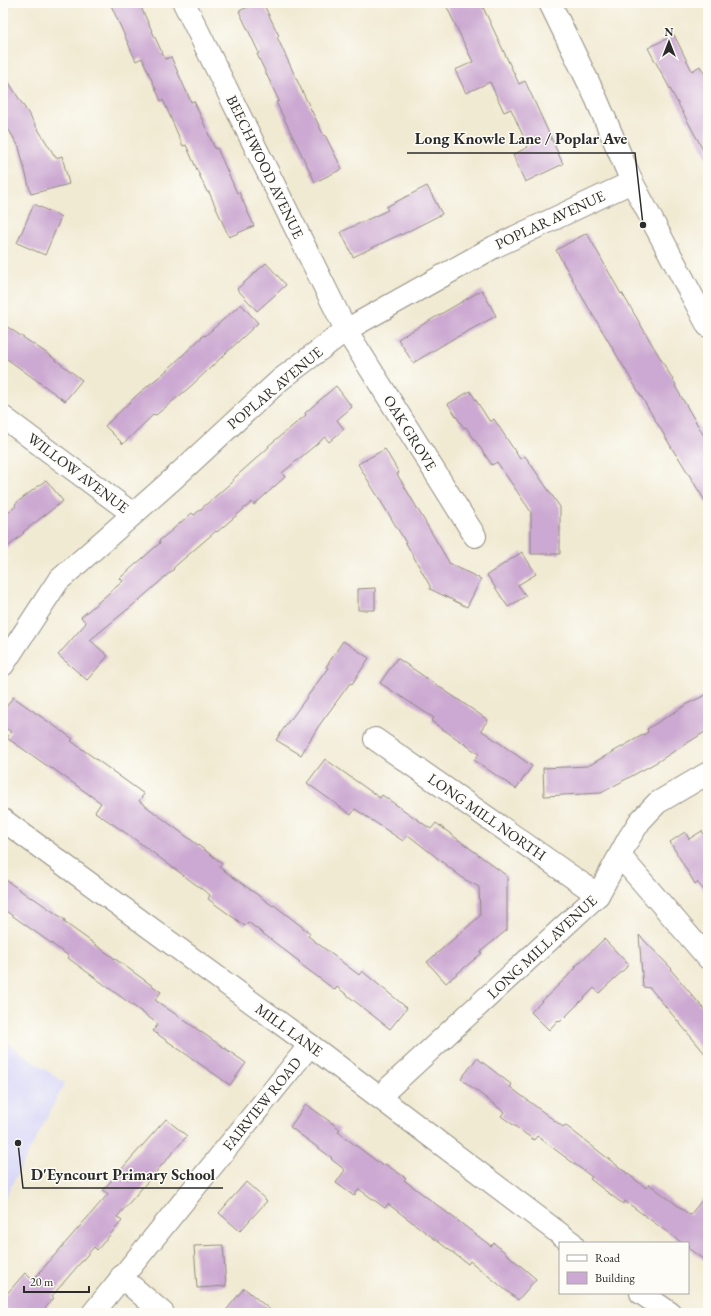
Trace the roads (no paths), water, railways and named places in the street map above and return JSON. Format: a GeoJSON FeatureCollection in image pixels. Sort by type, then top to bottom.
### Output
{"type":"FeatureCollection","features":[{"type":"Feature","properties":{"kind":"street","name":"BEECHWOOD AVENUE"},"geometry":{"type":"LineString","coordinates":[[184,3],[346,330]]}},
{"type":"Feature","properties":{"kind":"street"},"geometry":{"type":"LineString","coordinates":[[550,3],[596,98],[632,182],[708,326]]}},
{"type":"Feature","properties":{"kind":"street","name":"POPLAR AVENUE"},"geometry":{"type":"LineString","coordinates":[[3,665],[58,581],[280,380],[346,330],[494,247],[632,182]]}},
{"type":"Feature","properties":{"kind":"street","name":"OAK GROVE"},"geometry":{"type":"LineString","coordinates":[[346,330],[475,536]]}},
{"type":"Feature","properties":{"kind":"street","name":"WILLOW AVENUE"},"geometry":{"type":"LineString","coordinates":[[3,417],[133,514]]}},
{"type":"Feature","properties":{"kind":"street","name":"LONG MILL NORTH"},"geometry":{"type":"LineString","coordinates":[[375,739],[598,895]]}},
{"type":"Feature","properties":{"kind":"street","name":"LONG MILL AVENUE"},"geometry":{"type":"LineString","coordinates":[[379,1097],[598,895],[629,838],[640,821],[656,803],[708,773]]}},
{"type":"Feature","properties":{"kind":"street","name":"MILL LANE"},"geometry":{"type":"LineString","coordinates":[[3,820],[310,1045],[571,1242]]}},
{"type":"Feature","properties":{"kind":"street"},"geometry":{"type":"LineString","coordinates":[[620,856],[708,958]]}},
{"type":"Feature","properties":{"kind":"street","name":"FAIRVIEW ROAD"},"geometry":{"type":"LineString","coordinates":[[93,1313],[310,1045]]}},
{"type":"Feature","properties":{"kind":"street"},"geometry":{"type":"LineString","coordinates":[[121,1277],[163,1313]]}},
{"type":"Feature","properties":{"kind":"street"},"geometry":{"type":"LineString","coordinates":[[642,1294],[670,1313]]}},
{"type":"Feature","properties":{"kind":"place","name":"Long Knowle Lane / Poplar Ave"},"geometry":{"type":"Point","coordinates":[643,225]}},
{"type":"Feature","properties":{"kind":"place","name":"D'Eyncourt Primary School"},"geometry":{"type":"Point","coordinates":[18,1143]}}]}
